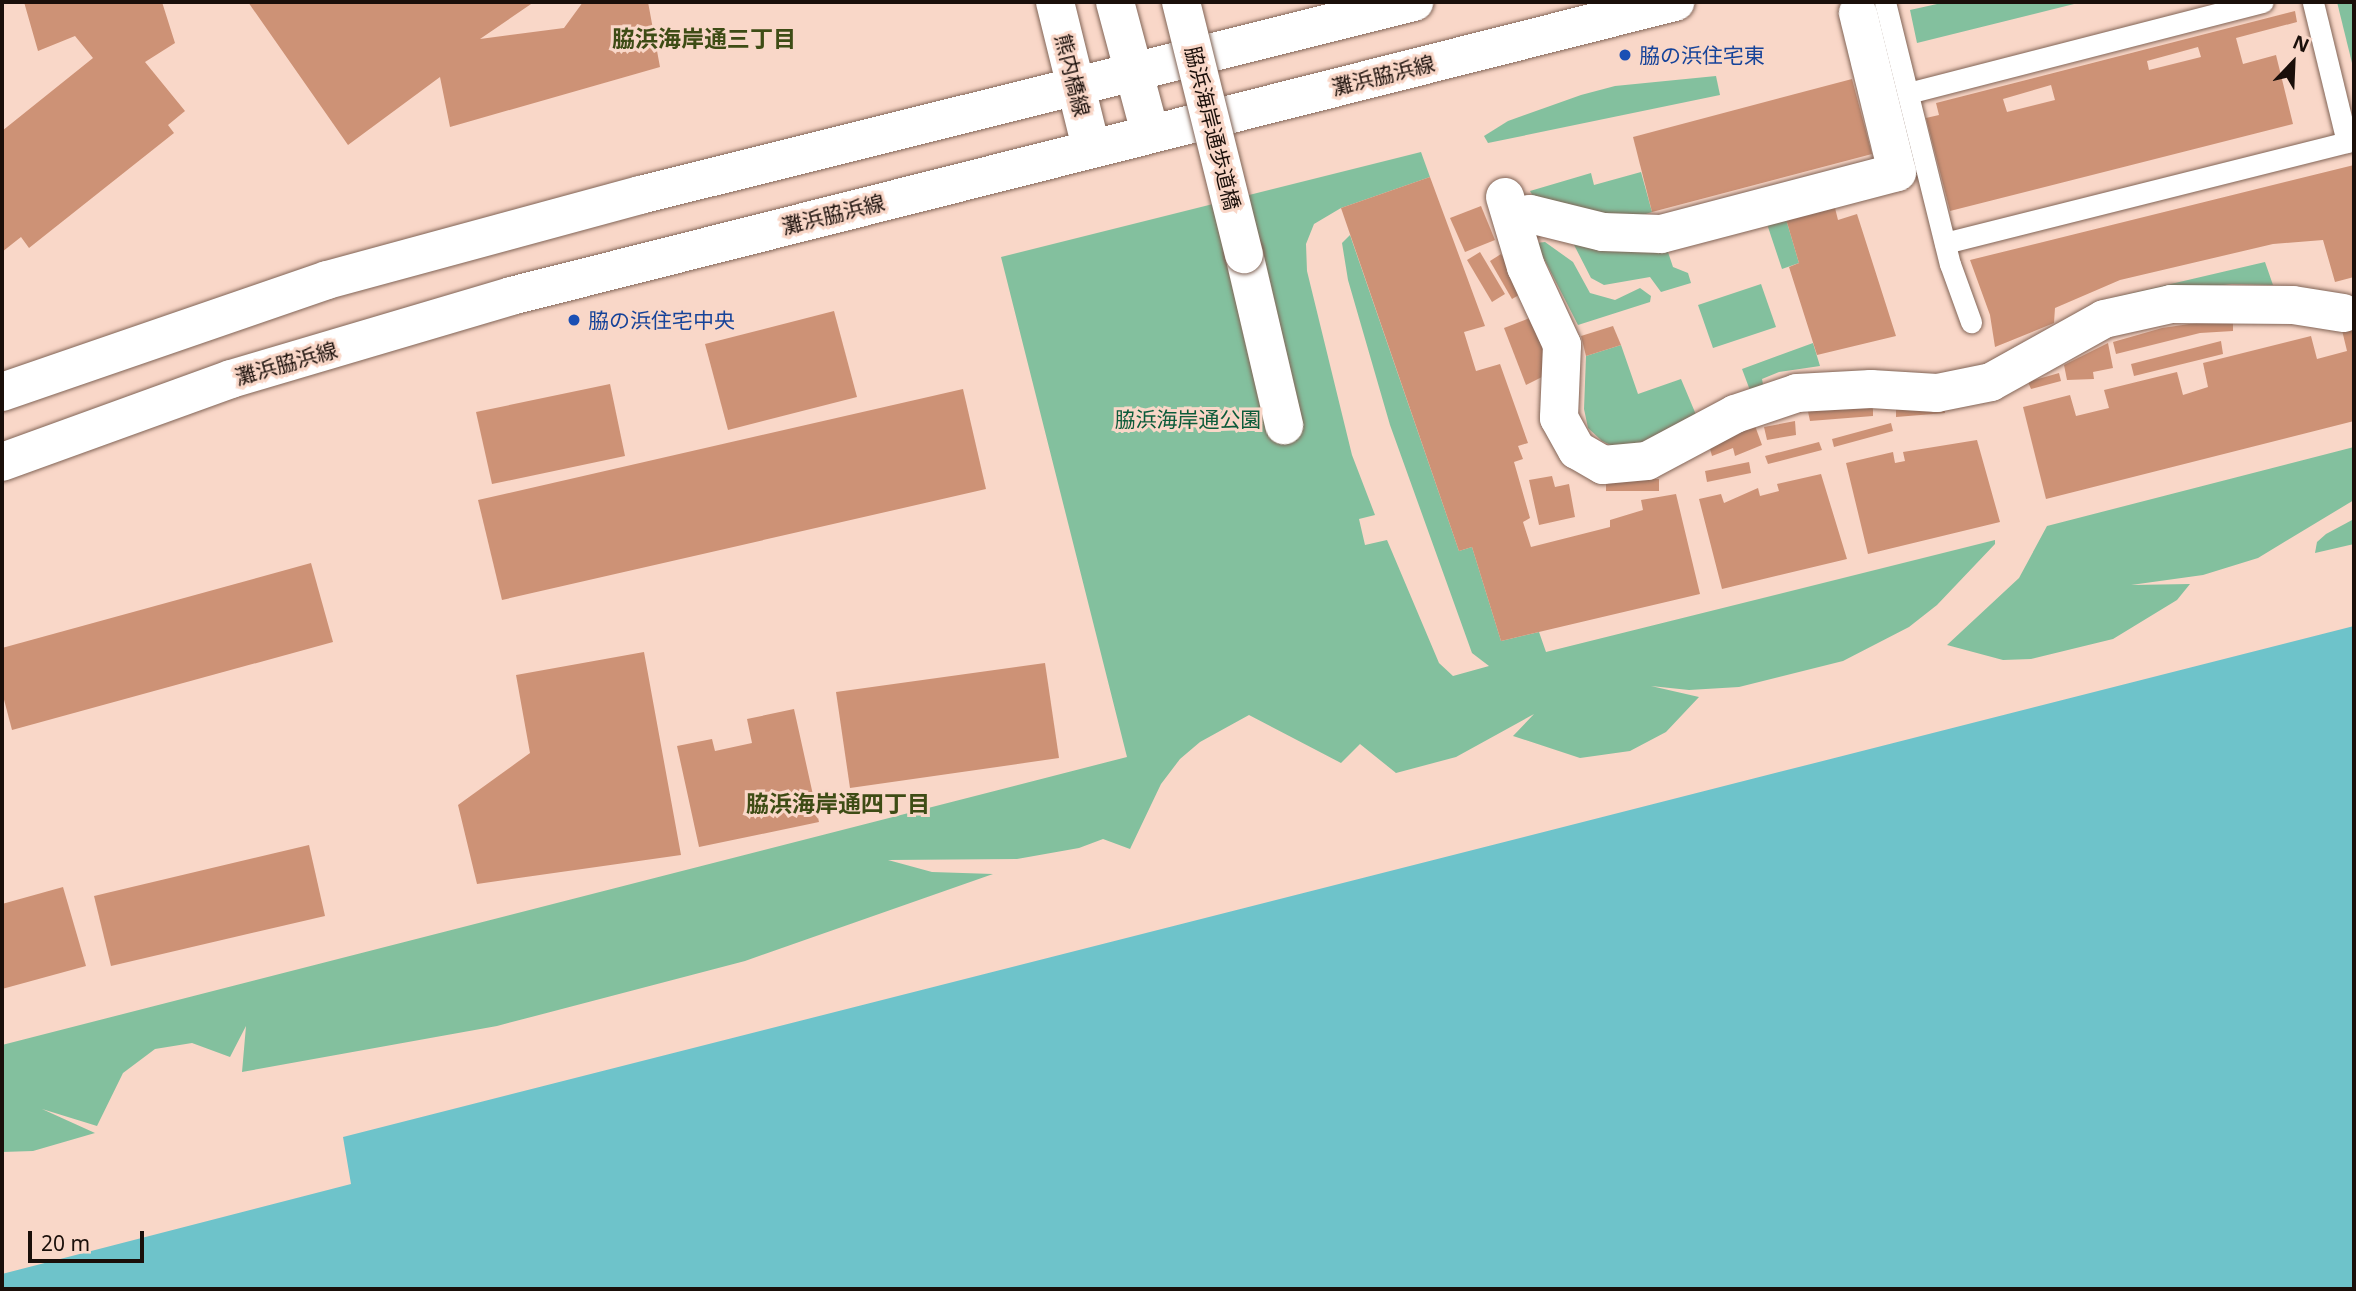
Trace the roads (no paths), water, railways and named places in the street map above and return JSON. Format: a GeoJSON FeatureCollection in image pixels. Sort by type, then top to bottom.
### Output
{"type":"FeatureCollection","features":[{"type":"Feature","properties":{"kind":"street","name":"熊内橋線"},"geometry":{"type":"LineString","coordinates":[[1055,2],[1091,148]]}},
{"type":"Feature","properties":{"kind":"street"},"geometry":{"type":"LineString","coordinates":[[1115,2],[1150,133]]}},
{"type":"Feature","properties":{"kind":"street","name":"脇浜海岸通歩道橋"},"geometry":{"type":"LineString","coordinates":[[1181,2],[1284,425]]}},
{"type":"Feature","properties":{"kind":"street"},"geometry":{"type":"LineString","coordinates":[[2,392],[327,281],[640,195],[1414,2]]}},
{"type":"Feature","properties":{"kind":"street","name":"灘浜脇浜線"},"geometry":{"type":"LineString","coordinates":[[2,462],[231,379],[511,296],[1675,2]]}},
{"type":"Feature","properties":{"kind":"street"},"geometry":{"type":"LineString","coordinates":[[1872,7],[1897,172],[1661,234],[1603,232],[1508,207],[1526,267],[1562,345],[1559,418],[1577,450],[1603,465],[1647,461],[1735,414],[1797,393],[1871,388],[1937,393],[1991,382],[2104,319],[2171,304],[2280,305],[2343,313]]}},
{"type":"Feature","properties":{"kind":"lane"},"geometry":{"type":"LineString","coordinates":[[1908,93],[2263,2]]}},
{"type":"Feature","properties":{"kind":"lane"},"geometry":{"type":"LineString","coordinates":[[1945,243],[2347,142],[2313,2]]}},
{"type":"Feature","properties":{"kind":"lane"},"geometry":{"type":"LineString","coordinates":[[1872,7],[1908,93],[1945,243],[1971,322]]}},
{"type":"Feature","properties":{"kind":"water"},"geometry":{"type":"Polygon","coordinates":[[[2354,626],[2354,1289],[2,1289],[2,1274],[351,1184],[343,1137],[2354,626]]]}},
{"type":"Feature","properties":{"kind":"place","name":"脇の浜住宅東"},"geometry":{"type":"Point","coordinates":[1625,55]}},
{"type":"Feature","properties":{"kind":"place","name":"脇の浜住宅中央"},"geometry":{"type":"Point","coordinates":[574,320]}},
{"type":"Feature","properties":{"kind":"district","name":"脇浜海岸通三丁目"},"geometry":{"type":"Point","coordinates":[704,38]}},
{"type":"Feature","properties":{"kind":"district","name":"脇浜海岸通四丁目"},"geometry":{"type":"Point","coordinates":[838,803]}},
{"type":"Feature","properties":{"kind":"park label","name":"脇浜海岸通公園"},"geometry":{"type":"Point","coordinates":[1188,419]}}]}
